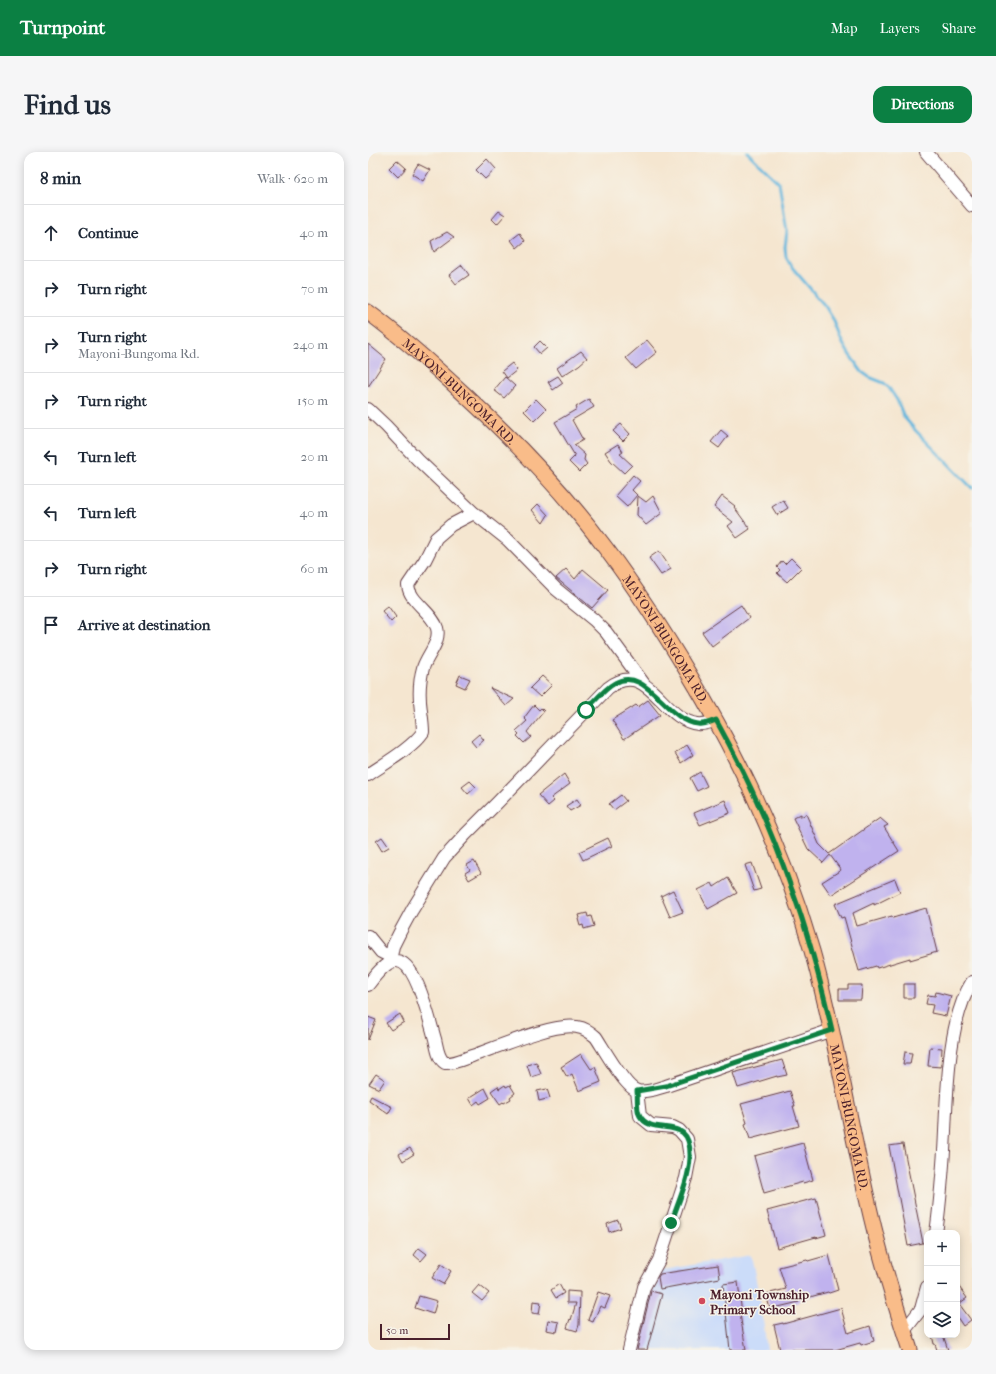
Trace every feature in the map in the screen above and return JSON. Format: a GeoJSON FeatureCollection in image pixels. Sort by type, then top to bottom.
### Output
{"type":"FeatureCollection","features":[{"type":"Feature","properties":{"kind":"main road","name":"MAYONI-BUNGOMA RD."},"geometry":{"type":"LineString","coordinates":[[368,312],[409,344],[496,424],[523,450],[579,514],[606,548],[651,612],[716,720],[731,748],[759,808],[793,890],[811,949],[832,1030],[875,1232],[910,1350]]}},
{"type":"Feature","properties":{"kind":"street"},"geometry":{"type":"LineString","coordinates":[[926,152],[972,206]]}},
{"type":"Feature","properties":{"kind":"street"},"geometry":{"type":"LineString","coordinates":[[368,409],[421,463],[474,513],[508,540],[556,589],[594,620],[606,632],[644,685]]}},
{"type":"Feature","properties":{"kind":"street"},"geometry":{"type":"LineString","coordinates":[[368,775],[404,750],[414,742],[422,732],[420,690],[421,677],[423,667],[437,638],[437,630],[434,621],[429,614],[409,592],[408,585],[425,560],[436,538],[450,525],[474,513]]}},
{"type":"Feature","properties":{"kind":"street"},"geometry":{"type":"LineString","coordinates":[[368,985],[391,960],[393,946],[412,910],[444,858],[452,848],[608,688],[616,682],[623,680],[637,681],[652,690],[676,715],[683,720],[700,725],[716,720]]}},
{"type":"Feature","properties":{"kind":"street"},"geometry":{"type":"LineString","coordinates":[[368,936],[381,952],[391,960],[396,960],[410,969],[416,979],[426,1006],[438,1053],[444,1062],[451,1063],[551,1029],[577,1026],[590,1032],[596,1037],[627,1085],[637,1091],[666,1086],[832,1030]]}},
{"type":"Feature","properties":{"kind":"street"},"geometry":{"type":"LineString","coordinates":[[936,1230],[941,1194],[947,1097],[952,1048],[956,1022],[962,1000],[972,982]]}},
{"type":"Feature","properties":{"kind":"street"},"geometry":{"type":"LineString","coordinates":[[629,1350],[644,1287],[656,1266],[662,1251],[686,1178],[690,1157],[690,1149],[687,1139],[679,1130],[651,1125],[640,1116],[637,1091]]}},
{"type":"Feature","properties":{"kind":"street"},"geometry":{"type":"LineString","coordinates":[[904,1331],[920,1309],[924,1296]]}},
{"type":"Feature","properties":{"kind":"shaded area","name":"Mayoni Township Primary School"},"geometry":{"type":"Polygon","coordinates":[[[751,1255],[762,1310],[767,1350],[631,1350],[647,1291],[657,1271],[751,1255]]]}},
{"type":"Feature","properties":{"kind":"building"},"geometry":{"type":"Polygon","coordinates":[[[487,159],[496,169],[485,179],[476,170],[487,159]]]}},
{"type":"Feature","properties":{"kind":"building"},"geometry":{"type":"Polygon","coordinates":[[[397,160],[406,168],[398,177],[389,168],[397,160]]]}},
{"type":"Feature","properties":{"kind":"building"},"geometry":{"type":"Polygon","coordinates":[[[418,164],[430,170],[423,181],[412,174],[418,164]]]}},
{"type":"Feature","properties":{"kind":"building"},"geometry":{"type":"Polygon","coordinates":[[[499,211],[505,215],[497,224],[492,219],[499,211]]]}},
{"type":"Feature","properties":{"kind":"building"},"geometry":{"type":"Polygon","coordinates":[[[447,232],[454,237],[434,252],[431,241],[447,232]]]}},
{"type":"Feature","properties":{"kind":"building"},"geometry":{"type":"Polygon","coordinates":[[[520,233],[525,241],[517,248],[511,240],[520,233]]]}},
{"type":"Feature","properties":{"kind":"building"},"geometry":{"type":"Polygon","coordinates":[[[462,265],[469,275],[456,284],[449,275],[462,265]]]}},
{"type":"Feature","properties":{"kind":"building"},"geometry":{"type":"Polygon","coordinates":[[[647,340],[657,352],[636,369],[626,358],[647,340]]]}},
{"type":"Feature","properties":{"kind":"building"},"geometry":{"type":"Polygon","coordinates":[[[540,341],[547,348],[540,354],[534,347],[540,341]]]}},
{"type":"Feature","properties":{"kind":"building"},"geometry":{"type":"Polygon","coordinates":[[[368,344],[386,359],[368,387],[368,344]]]}},
{"type":"Feature","properties":{"kind":"building"},"geometry":{"type":"Polygon","coordinates":[[[581,351],[587,358],[562,376],[557,368],[581,351]]]}},
{"type":"Feature","properties":{"kind":"building"},"geometry":{"type":"Polygon","coordinates":[[[512,363],[517,370],[507,378],[502,371],[512,363]]]}},
{"type":"Feature","properties":{"kind":"building"},"geometry":{"type":"Polygon","coordinates":[[[558,376],[563,383],[553,390],[548,382],[558,376]]]}},
{"type":"Feature","properties":{"kind":"building"},"geometry":{"type":"Polygon","coordinates":[[[505,377],[515,386],[504,398],[494,390],[505,377]]]}},
{"type":"Feature","properties":{"kind":"building"},"geometry":{"type":"Polygon","coordinates":[[[536,399],[546,409],[534,421],[524,411],[536,399]]]}},
{"type":"Feature","properties":{"kind":"building"},"geometry":{"type":"Polygon","coordinates":[[[589,399],[594,407],[572,420],[583,440],[574,445],[585,455],[584,460],[587,464],[579,472],[569,462],[575,456],[555,422],[577,409],[576,407],[589,399]]]}},
{"type":"Feature","properties":{"kind":"building"},"geometry":{"type":"Polygon","coordinates":[[[621,424],[630,434],[623,441],[613,431],[621,424]]]}},
{"type":"Feature","properties":{"kind":"building"},"geometry":{"type":"Polygon","coordinates":[[[721,430],[728,436],[719,448],[711,442],[721,430]]]}},
{"type":"Feature","properties":{"kind":"building"},"geometry":{"type":"Polygon","coordinates":[[[618,444],[623,452],[620,454],[632,465],[624,473],[611,461],[605,452],[618,444]]]}},
{"type":"Feature","properties":{"kind":"building"},"geometry":{"type":"Polygon","coordinates":[[[633,475],[640,481],[632,490],[637,495],[627,507],[615,496],[633,475]]]}},
{"type":"Feature","properties":{"kind":"building"},"geometry":{"type":"Polygon","coordinates":[[[638,496],[646,502],[653,496],[662,513],[646,525],[637,515],[638,496]]]}},
{"type":"Feature","properties":{"kind":"building"},"geometry":{"type":"Polygon","coordinates":[[[722,496],[735,506],[734,507],[750,529],[737,538],[728,526],[733,522],[714,507],[722,496]]]}},
{"type":"Feature","properties":{"kind":"building"},"geometry":{"type":"Polygon","coordinates":[[[783,500],[788,508],[777,515],[772,507],[783,500]]]}},
{"type":"Feature","properties":{"kind":"building"},"geometry":{"type":"Polygon","coordinates":[[[538,504],[548,515],[543,523],[532,510],[538,504]]]}},
{"type":"Feature","properties":{"kind":"building"},"geometry":{"type":"Polygon","coordinates":[[[659,551],[671,569],[661,575],[649,558],[659,551]]]}},
{"type":"Feature","properties":{"kind":"building"},"geometry":{"type":"Polygon","coordinates":[[[791,558],[801,568],[787,582],[777,573],[780,570],[777,567],[782,561],[785,564],[791,558]]]}},
{"type":"Feature","properties":{"kind":"building"},"geometry":{"type":"Polygon","coordinates":[[[566,569],[575,579],[583,569],[608,590],[592,608],[556,578],[566,569]]]}},
{"type":"Feature","properties":{"kind":"building"},"geometry":{"type":"Polygon","coordinates":[[[741,605],[749,618],[712,646],[702,632],[741,605]]]}},
{"type":"Feature","properties":{"kind":"building"},"geometry":{"type":"Polygon","coordinates":[[[388,606],[396,617],[391,622],[382,611],[388,606]]]}},
{"type":"Feature","properties":{"kind":"building"},"geometry":{"type":"Polygon","coordinates":[[[460,675],[470,679],[465,688],[456,684],[460,675]]]}},
{"type":"Feature","properties":{"kind":"building"},"geometry":{"type":"Polygon","coordinates":[[[542,676],[552,685],[540,697],[530,688],[542,676]]]}},
{"type":"Feature","properties":{"kind":"building"},"geometry":{"type":"Polygon","coordinates":[[[490,688],[514,699],[506,706],[490,688]]]}},
{"type":"Feature","properties":{"kind":"building"},"geometry":{"type":"Polygon","coordinates":[[[648,700],[660,715],[624,739],[612,720],[636,705],[638,707],[648,700]]]}},
{"type":"Feature","properties":{"kind":"building"},"geometry":{"type":"Polygon","coordinates":[[[534,705],[539,710],[541,708],[544,711],[527,732],[531,737],[524,743],[517,736],[519,734],[516,731],[527,721],[524,718],[534,705]]]}},
{"type":"Feature","properties":{"kind":"building"},"geometry":{"type":"Polygon","coordinates":[[[479,734],[484,740],[476,747],[471,741],[479,734]]]}},
{"type":"Feature","properties":{"kind":"building"},"geometry":{"type":"Polygon","coordinates":[[[687,745],[693,755],[681,763],[675,753],[687,745]]]}},
{"type":"Feature","properties":{"kind":"building"},"geometry":{"type":"Polygon","coordinates":[[[700,772],[707,786],[697,791],[690,778],[700,772]]]}},
{"type":"Feature","properties":{"kind":"building"},"geometry":{"type":"Polygon","coordinates":[[[564,774],[570,784],[551,798],[554,801],[548,806],[538,795],[564,774]]]}},
{"type":"Feature","properties":{"kind":"building"},"geometry":{"type":"Polygon","coordinates":[[[470,781],[476,787],[468,794],[462,787],[470,781]]]}},
{"type":"Feature","properties":{"kind":"building"},"geometry":{"type":"Polygon","coordinates":[[[621,795],[626,801],[614,810],[609,804],[621,795]]]}},
{"type":"Feature","properties":{"kind":"building"},"geometry":{"type":"Polygon","coordinates":[[[577,799],[581,805],[570,811],[566,806],[577,799]]]}},
{"type":"Feature","properties":{"kind":"building"},"geometry":{"type":"Polygon","coordinates":[[[725,800],[730,813],[700,825],[694,813],[725,800]]]}},
{"type":"Feature","properties":{"kind":"building"},"geometry":{"type":"Polygon","coordinates":[[[801,814],[801,817],[806,814],[819,844],[829,854],[880,818],[888,825],[884,827],[899,851],[831,895],[822,882],[841,870],[830,855],[823,863],[808,849],[793,818],[801,814]]]}},
{"type":"Feature","properties":{"kind":"building"},"geometry":{"type":"Polygon","coordinates":[[[382,837],[389,847],[382,851],[376,841],[382,837]]]}},
{"type":"Feature","properties":{"kind":"building"},"geometry":{"type":"Polygon","coordinates":[[[608,838],[612,846],[583,860],[579,852],[608,838]]]}},
{"type":"Feature","properties":{"kind":"building"},"geometry":{"type":"Polygon","coordinates":[[[474,861],[481,873],[469,880],[465,873],[470,870],[467,865],[474,861]]]}},
{"type":"Feature","properties":{"kind":"building"},"geometry":{"type":"Polygon","coordinates":[[[752,863],[761,889],[754,891],[745,865],[752,863]]]}},
{"type":"Feature","properties":{"kind":"building"},"geometry":{"type":"Polygon","coordinates":[[[728,878],[737,893],[708,909],[698,890],[712,883],[714,887],[728,878]]]}},
{"type":"Feature","properties":{"kind":"building"},"geometry":{"type":"Polygon","coordinates":[[[895,879],[900,892],[874,905],[874,903],[853,913],[857,926],[892,916],[893,918],[926,908],[937,952],[910,960],[910,958],[877,968],[876,966],[859,971],[844,917],[841,918],[835,904],[895,879]]]}},
{"type":"Feature","properties":{"kind":"building"},"geometry":{"type":"Polygon","coordinates":[[[673,890],[683,912],[670,917],[661,896],[673,890]]]}},
{"type":"Feature","properties":{"kind":"building"},"geometry":{"type":"Polygon","coordinates":[[[587,913],[588,917],[591,916],[594,926],[584,929],[583,925],[580,926],[578,919],[580,918],[579,915],[587,913]]]}},
{"type":"Feature","properties":{"kind":"building"},"geometry":{"type":"Polygon","coordinates":[[[904,984],[914,984],[914,998],[904,998],[904,984]]]}},
{"type":"Feature","properties":{"kind":"building"},"geometry":{"type":"Polygon","coordinates":[[[848,985],[862,985],[861,1000],[839,1000],[839,989],[848,989],[848,985]]]}},
{"type":"Feature","properties":{"kind":"building"},"geometry":{"type":"Polygon","coordinates":[[[936,992],[951,996],[946,1016],[931,1013],[933,1005],[926,1004],[928,995],[935,996],[936,992]]]}},
{"type":"Feature","properties":{"kind":"building"},"geometry":{"type":"Polygon","coordinates":[[[400,1014],[404,1022],[391,1030],[386,1023],[400,1014]]]}},
{"type":"Feature","properties":{"kind":"building"},"geometry":{"type":"Polygon","coordinates":[[[368,1017],[376,1020],[368,1040],[368,1017]]]}},
{"type":"Feature","properties":{"kind":"building"},"geometry":{"type":"Polygon","coordinates":[[[930,1047],[942,1048],[941,1067],[928,1066],[930,1047]]]}},
{"type":"Feature","properties":{"kind":"building"},"geometry":{"type":"Polygon","coordinates":[[[905,1052],[912,1053],[910,1064],[903,1064],[905,1052]]]}},
{"type":"Feature","properties":{"kind":"building"},"geometry":{"type":"Polygon","coordinates":[[[581,1054],[591,1069],[595,1067],[601,1082],[579,1091],[572,1074],[567,1077],[561,1067],[581,1054]]]}},
{"type":"Feature","properties":{"kind":"building"},"geometry":{"type":"Polygon","coordinates":[[[782,1060],[787,1075],[777,1076],[738,1088],[733,1073],[782,1060]]]}},
{"type":"Feature","properties":{"kind":"building"},"geometry":{"type":"Polygon","coordinates":[[[536,1062],[541,1074],[531,1077],[527,1065],[536,1062]]]}},
{"type":"Feature","properties":{"kind":"building"},"geometry":{"type":"Polygon","coordinates":[[[376,1074],[385,1080],[379,1089],[369,1084],[376,1074]]]}},
{"type":"Feature","properties":{"kind":"building"},"geometry":{"type":"Polygon","coordinates":[[[505,1085],[506,1087],[510,1085],[515,1093],[510,1097],[511,1099],[500,1104],[491,1091],[498,1086],[499,1089],[505,1085]]]}},
{"type":"Feature","properties":{"kind":"building"},"geometry":{"type":"Polygon","coordinates":[[[485,1088],[490,1098],[480,1104],[478,1101],[473,1105],[469,1098],[485,1088]]]}},
{"type":"Feature","properties":{"kind":"building"},"geometry":{"type":"Polygon","coordinates":[[[547,1089],[550,1098],[539,1101],[537,1091],[547,1089]]]}},
{"type":"Feature","properties":{"kind":"building"},"geometry":{"type":"Polygon","coordinates":[[[790,1091],[799,1126],[750,1139],[741,1104],[790,1091]]]}},
{"type":"Feature","properties":{"kind":"building"},"geometry":{"type":"Polygon","coordinates":[[[371,1096],[392,1107],[388,1114],[369,1100],[371,1096]]]}},
{"type":"Feature","properties":{"kind":"building"},"geometry":{"type":"Polygon","coordinates":[[[803,1143],[813,1180],[764,1193],[754,1156],[803,1143]]]}},
{"type":"Feature","properties":{"kind":"building"},"geometry":{"type":"Polygon","coordinates":[[[903,1144],[923,1243],[908,1246],[889,1146],[903,1144]]]}},
{"type":"Feature","properties":{"kind":"building"},"geometry":{"type":"Polygon","coordinates":[[[410,1148],[414,1154],[403,1161],[399,1154],[410,1148]]]}},
{"type":"Feature","properties":{"kind":"building"},"geometry":{"type":"Polygon","coordinates":[[[816,1198],[826,1235],[777,1248],[767,1211],[816,1198]]]}},
{"type":"Feature","properties":{"kind":"building"},"geometry":{"type":"Polygon","coordinates":[[[618,1220],[621,1228],[609,1232],[607,1224],[618,1220]]]}},
{"type":"Feature","properties":{"kind":"building"},"geometry":{"type":"Polygon","coordinates":[[[419,1248],[427,1254],[421,1261],[414,1255],[419,1248]]]}},
{"type":"Feature","properties":{"kind":"building"},"geometry":{"type":"Polygon","coordinates":[[[829,1255],[838,1290],[770,1309],[766,1294],[786,1289],[779,1267],[829,1255]]]}},
{"type":"Feature","properties":{"kind":"building"},"geometry":{"type":"Polygon","coordinates":[[[441,1264],[451,1271],[443,1284],[432,1278],[441,1264]]]}},
{"type":"Feature","properties":{"kind":"building"},"geometry":{"type":"Polygon","coordinates":[[[718,1265],[720,1278],[660,1289],[658,1277],[660,1274],[718,1265]]]}},
{"type":"Feature","properties":{"kind":"building"},"geometry":{"type":"Polygon","coordinates":[[[738,1282],[742,1314],[740,1314],[746,1350],[730,1350],[723,1284],[738,1282]]]}},
{"type":"Feature","properties":{"kind":"building"},"geometry":{"type":"Polygon","coordinates":[[[559,1284],[564,1293],[556,1298],[551,1290],[559,1284]]]}},
{"type":"Feature","properties":{"kind":"building"},"geometry":{"type":"Polygon","coordinates":[[[479,1285],[489,1293],[482,1301],[472,1293],[479,1285]]]}},
{"type":"Feature","properties":{"kind":"building"},"geometry":{"type":"Polygon","coordinates":[[[960,1288],[967,1298],[960,1303],[960,1288]]]}},
{"type":"Feature","properties":{"kind":"building"},"geometry":{"type":"Polygon","coordinates":[[[567,1291],[580,1292],[579,1325],[577,1331],[567,1328],[576,1303],[567,1303],[567,1291]]]}},
{"type":"Feature","properties":{"kind":"building"},"geometry":{"type":"Polygon","coordinates":[[[651,1291],[662,1294],[647,1350],[637,1350],[651,1291]]]}},
{"type":"Feature","properties":{"kind":"building"},"geometry":{"type":"Polygon","coordinates":[[[598,1292],[610,1296],[605,1308],[600,1306],[593,1322],[588,1320],[598,1292]]]}},
{"type":"Feature","properties":{"kind":"building"},"geometry":{"type":"Polygon","coordinates":[[[419,1296],[437,1301],[433,1314],[415,1308],[419,1296]]]}},
{"type":"Feature","properties":{"kind":"building"},"geometry":{"type":"Polygon","coordinates":[[[533,1301],[541,1302],[539,1314],[532,1313],[533,1301]]]}},
{"type":"Feature","properties":{"kind":"building"},"geometry":{"type":"Polygon","coordinates":[[[960,1305],[971,1320],[963,1326],[960,1322],[960,1305]]]}},
{"type":"Feature","properties":{"kind":"building"},"geometry":{"type":"Polygon","coordinates":[[[841,1308],[848,1333],[870,1326],[874,1341],[835,1350],[780,1350],[774,1325],[783,1324],[841,1308]]]}},
{"type":"Feature","properties":{"kind":"building"},"geometry":{"type":"Polygon","coordinates":[[[548,1320],[559,1322],[557,1332],[546,1330],[548,1320]]]}},
{"type":"Feature","properties":{"kind":"building"},"geometry":{"type":"Polygon","coordinates":[[[933,1338],[944,1338],[948,1350],[937,1350],[933,1338]]]}},
{"type":"Feature","properties":{"kind":"waterway"},"geometry":{"type":"LineString","coordinates":[[747,152],[779,183],[787,231],[785,247],[786,257],[791,266],[825,306],[833,319],[842,342],[849,354],[862,372],[869,377],[884,383],[889,388],[897,400],[904,417],[972,488]]}},
{"type":"Feature","properties":{"kind":"place","name":"Mayoni Township Primary School"},"geometry":{"type":"Point","coordinates":[702,1301]}},
{"type":"Feature","properties":{"kind":"route"},"geometry":{"type":"LineString","coordinates":[[586,710],[616,682],[629,679],[637,681],[652,690],[670,710],[683,720],[700,725],[716,720],[759,808],[793,890],[823,992],[832,1030],[697,1077],[666,1086],[637,1091],[639,1113],[642,1119],[651,1125],[676,1128],[687,1139],[690,1149],[686,1178],[671,1223]]}}]}
